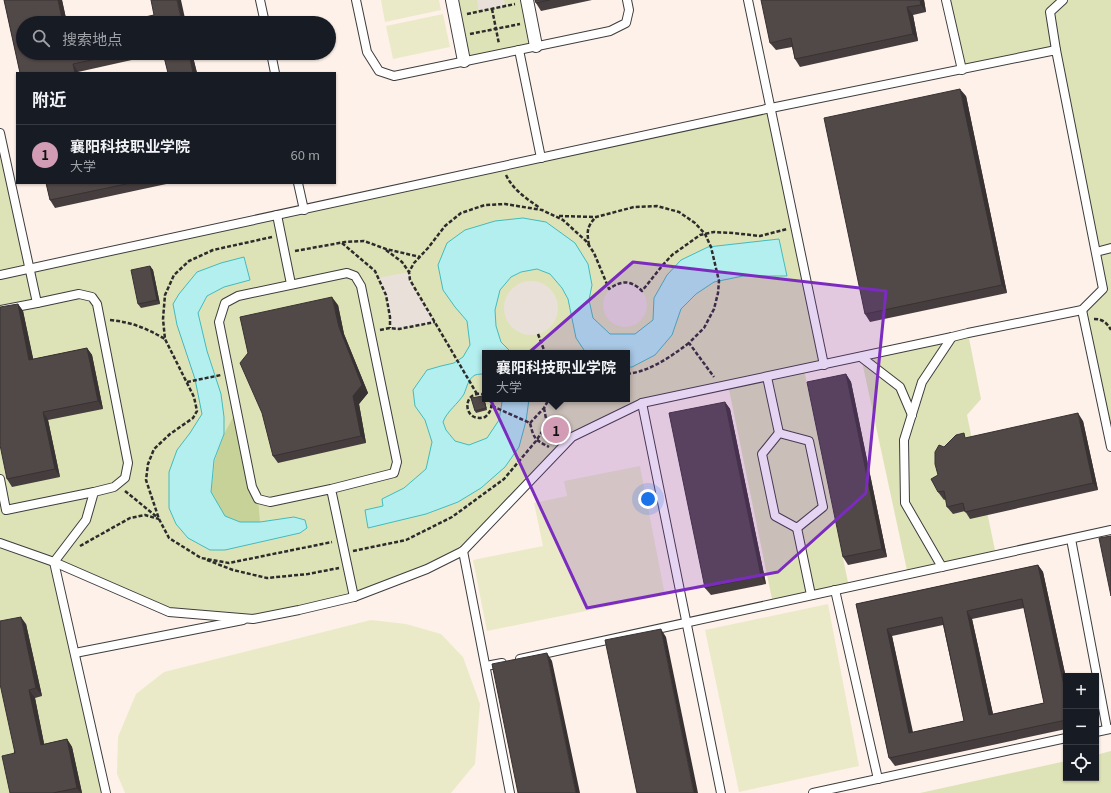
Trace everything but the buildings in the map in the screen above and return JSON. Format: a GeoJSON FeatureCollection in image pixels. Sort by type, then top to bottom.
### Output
{"type":"FeatureCollection","features":[{"type":"Feature","properties":{"kind":"street"},"geometry":{"type":"LineString","coordinates":[[452,0],[464,61]]}},
{"type":"Feature","properties":{"kind":"street"},"geometry":{"type":"LineString","coordinates":[[527,1],[536,46]]}},
{"type":"Feature","properties":{"kind":"lane"},"geometry":{"type":"LineString","coordinates":[[260,0],[263,16]]}},
{"type":"Feature","properties":{"kind":"lane"},"geometry":{"type":"LineString","coordinates":[[356,0],[367,52],[379,71],[394,76],[610,31],[626,23],[629,10],[627,0]]}},
{"type":"Feature","properties":{"kind":"lane"},"geometry":{"type":"LineString","coordinates":[[748,0],[824,365]]}},
{"type":"Feature","properties":{"kind":"lane"},"geometry":{"type":"LineString","coordinates":[[946,0],[962,70]]}},
{"type":"Feature","properties":{"kind":"lane"},"geometry":{"type":"LineString","coordinates":[[75,653],[299,610],[354,597],[427,568],[462,551],[572,437],[642,403],[1082,310],[1104,289],[1056,50],[1050,12],[1063,0]]}},
{"type":"Feature","properties":{"kind":"lane"},"geometry":{"type":"LineString","coordinates":[[519,50],[542,158]]}},
{"type":"Feature","properties":{"kind":"lane"},"geometry":{"type":"LineString","coordinates":[[0,275],[771,108],[1056,50]]}},
{"type":"Feature","properties":{"kind":"lane"},"geometry":{"type":"LineString","coordinates":[[273,60],[276,72]]}},
{"type":"Feature","properties":{"kind":"lane"},"geometry":{"type":"LineString","coordinates":[[0,133],[37,303]]}},
{"type":"Feature","properties":{"kind":"lane"},"geometry":{"type":"LineString","coordinates":[[298,184],[304,210]]}},
{"type":"Feature","properties":{"kind":"lane"},"geometry":{"type":"LineString","coordinates":[[277,215],[291,284]]}},
{"type":"Feature","properties":{"kind":"lane"},"geometry":{"type":"LineString","coordinates":[[1096,252],[1111,248]]}},
{"type":"Feature","properties":{"kind":"lane"},"geometry":{"type":"LineString","coordinates":[[347,273],[355,276],[361,286],[397,462],[394,473],[332,489],[270,502],[258,499],[252,487],[219,322],[225,303],[238,296],[291,284],[347,273]]}},
{"type":"Feature","properties":{"kind":"lane"},"geometry":{"type":"LineString","coordinates":[[0,310],[79,294],[92,297],[97,304],[128,463],[125,478],[114,487],[6,510],[0,479]]}},
{"type":"Feature","properties":{"kind":"lane"},"geometry":{"type":"LineString","coordinates":[[1082,310],[1111,447]]}},
{"type":"Feature","properties":{"kind":"lane"},"geometry":{"type":"LineString","coordinates":[[942,567],[905,503],[904,440],[922,382],[952,337]]}},
{"type":"Feature","properties":{"kind":"lane"},"geometry":{"type":"LineString","coordinates":[[861,357],[900,387],[912,414]]}},
{"type":"Feature","properties":{"kind":"lane"},"geometry":{"type":"LineString","coordinates":[[767,377],[779,432]]}},
{"type":"Feature","properties":{"kind":"lane"},"geometry":{"type":"LineString","coordinates":[[642,403],[721,793]]}},
{"type":"Feature","properties":{"kind":"lane"},"geometry":{"type":"LineString","coordinates":[[779,432],[809,441],[823,506],[797,528]]}},
{"type":"Feature","properties":{"kind":"lane"},"geometry":{"type":"LineString","coordinates":[[779,432],[762,454],[774,516],[797,528]]}},
{"type":"Feature","properties":{"kind":"lane"},"geometry":{"type":"LineString","coordinates":[[332,489],[354,597]]}},
{"type":"Feature","properties":{"kind":"lane"},"geometry":{"type":"LineString","coordinates":[[54,562],[86,520],[94,492]]}},
{"type":"Feature","properties":{"kind":"lane"},"geometry":{"type":"LineString","coordinates":[[797,528],[811,596]]}},
{"type":"Feature","properties":{"kind":"lane"},"geometry":{"type":"LineString","coordinates":[[486,666],[1111,530]]}},
{"type":"Feature","properties":{"kind":"lane"},"geometry":{"type":"LineString","coordinates":[[1071,539],[1109,729],[1099,731]]}},
{"type":"Feature","properties":{"kind":"lane"},"geometry":{"type":"LineString","coordinates":[[0,543],[54,562],[169,612],[253,618]]}},
{"type":"Feature","properties":{"kind":"lane"},"geometry":{"type":"LineString","coordinates":[[462,551],[510,793]]}},
{"type":"Feature","properties":{"kind":"lane"},"geometry":{"type":"LineString","coordinates":[[54,562],[106,793]]}},
{"type":"Feature","properties":{"kind":"lane"},"geometry":{"type":"LineString","coordinates":[[836,590],[878,779]]}},
{"type":"Feature","properties":{"kind":"lane"},"geometry":{"type":"LineString","coordinates":[[814,793],[1063,739]]}},
{"type":"Feature","properties":{"kind":"path"},"geometry":{"type":"LineString","coordinates":[[455,17],[527,1]]}},
{"type":"Feature","properties":{"kind":"path"},"geometry":{"type":"LineString","coordinates":[[492,8],[501,54]]}},
{"type":"Feature","properties":{"kind":"path"},"geometry":{"type":"LineString","coordinates":[[459,36],[532,22]]}},
{"type":"Feature","properties":{"kind":"path"},"geometry":{"type":"LineString","coordinates":[[502,166],[510,183],[524,198],[542,210],[563,220],[586,241],[594,253],[609,289],[615,284],[622,282],[637,286],[642,291],[672,255],[700,235],[714,232],[732,232],[760,236],[795,227]]}},
{"type":"Feature","properties":{"kind":"path"},"geometry":{"type":"LineString","coordinates":[[409,272],[445,226],[461,213],[485,205],[505,204],[542,210]]}},
{"type":"Feature","properties":{"kind":"path"},"geometry":{"type":"LineString","coordinates":[[556,216],[596,217],[634,207],[657,206],[679,212],[695,223],[705,234],[711,247],[719,281],[714,309],[704,328],[675,354],[652,367],[630,374]]}},
{"type":"Feature","properties":{"kind":"path"},"geometry":{"type":"LineString","coordinates":[[589,246],[587,232],[590,223],[596,217]]}},
{"type":"Feature","properties":{"kind":"path"},"geometry":{"type":"LineString","coordinates":[[281,235],[213,250],[189,261],[174,275],[165,295],[163,319],[165,339],[194,397],[197,411],[193,418],[170,434],[154,449],[148,464],[146,480],[159,519],[169,538],[201,558],[233,570],[267,578],[308,574],[348,566]]}},
{"type":"Feature","properties":{"kind":"path"},"geometry":{"type":"LineString","coordinates":[[284,253],[342,243],[364,241],[386,249],[420,257]]}},
{"type":"Feature","properties":{"kind":"path"},"geometry":{"type":"LineString","coordinates":[[342,243],[375,271],[386,294],[390,317],[390,328]]}},
{"type":"Feature","properties":{"kind":"path"},"geometry":{"type":"LineString","coordinates":[[386,249],[402,262],[409,272],[410,280],[477,394]]}},
{"type":"Feature","properties":{"kind":"path"},"geometry":{"type":"LineString","coordinates":[[100,319],[119,321],[146,328],[165,339]]}},
{"type":"Feature","properties":{"kind":"path"},"geometry":{"type":"LineString","coordinates":[[1084,319],[1098,319],[1106,322],[1111,330]]}},
{"type":"Feature","properties":{"kind":"path"},"geometry":{"type":"LineString","coordinates":[[371,333],[390,328],[399,329],[435,322]]}},
{"type":"Feature","properties":{"kind":"path"},"geometry":{"type":"LineString","coordinates":[[538,334],[544,350]]}},
{"type":"Feature","properties":{"kind":"path"},"geometry":{"type":"LineString","coordinates":[[689,343],[721,386]]}},
{"type":"Feature","properties":{"kind":"path"},"geometry":{"type":"LineString","coordinates":[[187,382],[217,375]]}},
{"type":"Feature","properties":{"kind":"path"},"geometry":{"type":"LineString","coordinates":[[482,394],[477,394],[470,398],[467,406],[470,414],[477,418],[485,417],[491,410],[491,402]]}},
{"type":"Feature","properties":{"kind":"path"},"geometry":{"type":"LineString","coordinates":[[529,422],[544,408],[547,402]]}},
{"type":"Feature","properties":{"kind":"path"},"geometry":{"type":"LineString","coordinates":[[492,406],[529,422]]}},
{"type":"Feature","properties":{"kind":"path"},"geometry":{"type":"LineString","coordinates":[[345,553],[406,540],[452,517],[504,479],[536,441],[547,424],[544,408]]}},
{"type":"Feature","properties":{"kind":"path"},"geometry":{"type":"LineString","coordinates":[[529,422],[532,434],[536,441],[558,451]]}},
{"type":"Feature","properties":{"kind":"path"},"geometry":{"type":"LineString","coordinates":[[118,484],[159,519]]}},
{"type":"Feature","properties":{"kind":"path"},"geometry":{"type":"LineString","coordinates":[[77,548],[130,518],[145,515],[159,519]]}},
{"type":"Feature","properties":{"kind":"path"},"geometry":{"type":"LineString","coordinates":[[201,558],[229,563],[342,540]]}},
{"type":"Feature","properties":{"kind":"highlighted area"},"geometry":{"type":"Polygon","coordinates":[[[633,262],[886,291],[866,493],[778,572],[587,608],[486,390],[633,262]]]}},
{"type":"Feature","properties":{"kind":"green space"},"geometry":{"type":"Polygon","coordinates":[[[381,0],[439,0],[441,10],[385,22],[381,0]]]}},
{"type":"Feature","properties":{"kind":"green space"},"geometry":{"type":"Polygon","coordinates":[[[452,0],[527,0],[536,46],[464,61],[452,0]]]}},
{"type":"Feature","properties":{"kind":"green space"},"geometry":{"type":"Polygon","coordinates":[[[946,0],[1111,0],[1111,447],[1082,310],[1103,289],[1056,51],[962,70],[946,0]]]}},
{"type":"Feature","properties":{"kind":"green space"},"geometry":{"type":"Polygon","coordinates":[[[443,14],[450,47],[393,59],[386,26],[443,14]]]}},
{"type":"Feature","properties":{"kind":"green space"},"geometry":{"type":"Polygon","coordinates":[[[771,108],[824,365],[804,369],[849,587],[773,604],[728,385],[642,403],[572,437],[463,551],[354,597],[253,619],[169,612],[55,562],[106,793],[0,793],[0,133],[30,268],[771,108]]]}},
{"type":"Feature","properties":{"kind":"green space"},"geometry":{"type":"Polygon","coordinates":[[[968,333],[981,399],[967,415],[996,555],[908,575],[861,357],[968,333]]]}},
{"type":"Feature","properties":{"kind":"green space"},"geometry":{"type":"Polygon","coordinates":[[[237,410],[258,499],[260,522],[240,522],[225,516],[211,492],[215,460],[224,434],[237,410]]]}},
{"type":"Feature","properties":{"kind":"green space"},"geometry":{"type":"Polygon","coordinates":[[[640,466],[665,595],[487,631],[473,560],[543,546],[534,503],[567,496],[564,481],[640,466]]]}},
{"type":"Feature","properties":{"kind":"green space"},"geometry":{"type":"Polygon","coordinates":[[[828,604],[859,766],[739,792],[705,630],[828,604]]]}},
{"type":"Feature","properties":{"kind":"green space"},"geometry":{"type":"Polygon","coordinates":[[[371,620],[406,624],[441,634],[463,657],[480,704],[475,764],[451,793],[125,793],[117,774],[118,737],[136,694],[164,672],[371,620]]]}},
{"type":"Feature","properties":{"kind":"green space"},"geometry":{"type":"Polygon","coordinates":[[[1111,751],[1111,793],[920,793],[1063,762],[1063,781],[1099,781],[1099,754],[1111,751]]]}},
{"type":"Feature","properties":{"kind":"shaded area"},"geometry":{"type":"Polygon","coordinates":[[[477,0],[504,0],[505,6],[479,11],[477,0]]]}},
{"type":"Feature","properties":{"kind":"shaded area"},"geometry":{"type":"Polygon","coordinates":[[[409,272],[410,280],[435,322],[399,329],[390,328],[390,317],[386,295],[378,278],[409,272]]]}},
{"type":"Feature","properties":{"kind":"shaded area"},"geometry":{"type":"Polygon","coordinates":[[[531,281],[541,283],[550,289],[556,298],[558,308],[556,318],[550,327],[541,333],[531,335],[521,333],[512,327],[506,318],[504,308],[506,298],[512,289],[521,283],[531,281]]]}},
{"type":"Feature","properties":{"kind":"shaded area"},"geometry":{"type":"Polygon","coordinates":[[[629,283],[634,284],[641,289],[646,296],[646,314],[641,321],[634,326],[621,327],[616,326],[609,321],[604,314],[603,301],[604,296],[609,289],[616,284],[629,283]]]}},
{"type":"Feature","properties":{"kind":"water"},"geometry":{"type":"Polygon","coordinates":[[[523,218],[546,222],[575,243],[588,264],[592,285],[589,300],[593,318],[610,334],[635,334],[653,320],[654,298],[667,275],[681,260],[708,247],[779,239],[787,276],[743,276],[714,282],[696,294],[681,309],[672,335],[655,355],[632,367],[630,367],[630,350],[584,350],[576,338],[568,299],[562,288],[550,274],[537,269],[521,272],[511,277],[500,290],[495,310],[496,326],[501,342],[509,350],[482,350],[482,374],[475,375],[471,379],[464,394],[447,414],[443,422],[446,430],[455,441],[469,445],[487,438],[499,420],[502,402],[529,402],[526,421],[519,447],[505,467],[481,488],[458,502],[426,514],[368,528],[365,510],[383,506],[382,499],[404,488],[426,469],[432,442],[425,420],[415,406],[413,390],[427,370],[454,363],[463,357],[470,345],[467,321],[443,290],[438,265],[447,243],[465,230],[495,221],[523,218]]]}},
{"type":"Feature","properties":{"kind":"water"},"geometry":{"type":"Polygon","coordinates":[[[244,257],[250,280],[224,287],[207,296],[198,313],[207,351],[221,394],[224,417],[224,434],[214,460],[211,492],[225,516],[240,522],[260,522],[294,517],[305,520],[307,528],[300,533],[225,550],[210,550],[188,538],[176,524],[169,508],[169,472],[177,450],[202,414],[195,379],[177,325],[173,304],[197,272],[221,263],[244,257]]]}},
{"type":"Feature","properties":{"kind":"place","name":"襄阳科技职业学院"},"geometry":{"type":"Point","coordinates":[556,430]}}]}
